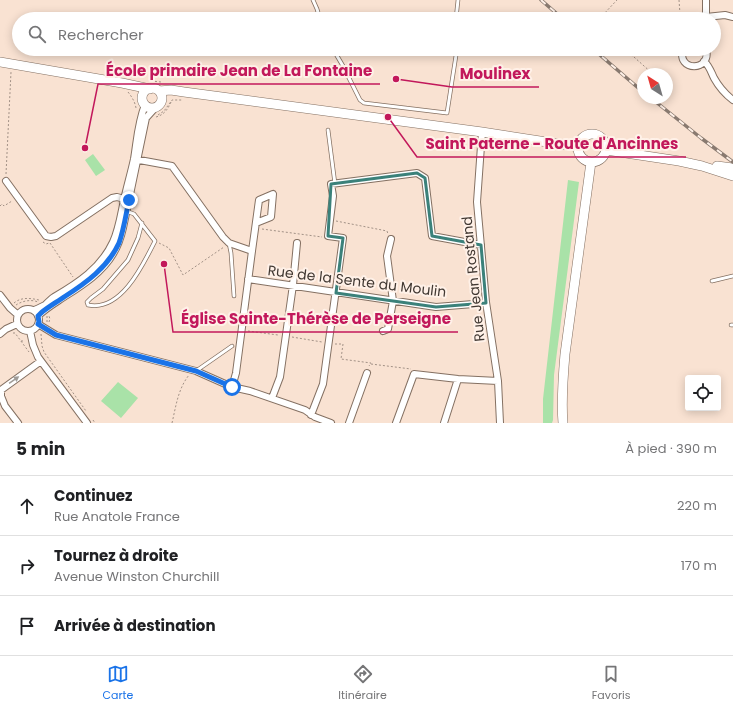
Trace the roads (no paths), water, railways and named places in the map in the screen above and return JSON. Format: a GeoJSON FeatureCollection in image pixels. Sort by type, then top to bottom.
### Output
{"type":"FeatureCollection","features":[{"type":"Feature","properties":{"kind":"main road"},"geometry":{"type":"LineString","coordinates":[[0,62],[122,83],[158,92]]}},
{"type":"Feature","properties":{"kind":"main road"},"geometry":{"type":"LineString","coordinates":[[122,83],[134,90],[153,112],[160,105],[158,92]]}},
{"type":"Feature","properties":{"kind":"main road"},"geometry":{"type":"LineString","coordinates":[[144,101],[145,92],[171,90],[579,147]]}},
{"type":"Feature","properties":{"kind":"main road"},"geometry":{"type":"LineString","coordinates":[[590,135],[594,135],[598,136],[605,142],[606,150],[602,158],[595,162],[591,162],[587,161],[581,155],[579,147],[582,139],[590,135]]}},
{"type":"Feature","properties":{"kind":"main road"},"geometry":{"type":"LineString","coordinates":[[606,150],[680,161],[702,166],[708,165],[732,171]]}},
{"type":"Feature","properties":{"kind":"main road"},"geometry":{"type":"LineString","coordinates":[[563,423],[562,411],[565,354],[591,162]]}},
{"type":"Feature","properties":{"kind":"street"},"geometry":{"type":"LineString","coordinates":[[706,0],[706,12]]}},
{"type":"Feature","properties":{"kind":"street"},"geometry":{"type":"LineString","coordinates":[[721,15],[733,17]]}},
{"type":"Feature","properties":{"kind":"street"},"geometry":{"type":"LineString","coordinates":[[682,56],[684,62],[690,66],[702,64],[706,56]]}},
{"type":"Feature","properties":{"kind":"street"},"geometry":{"type":"LineString","coordinates":[[704,61],[710,68],[725,94],[733,100]]}},
{"type":"Feature","properties":{"kind":"street"},"geometry":{"type":"LineString","coordinates":[[136,159],[144,101]]}},
{"type":"Feature","properties":{"kind":"street"},"geometry":{"type":"LineString","coordinates":[[36,313],[52,299],[78,283],[92,272],[106,255],[114,241],[124,211],[146,118],[153,112]]}},
{"type":"Feature","properties":{"kind":"street","name":"Rue Jean Rostand"},"geometry":{"type":"LineString","coordinates":[[487,133],[477,202],[486,303],[498,381],[500,423]]}},
{"type":"Feature","properties":{"kind":"street"},"geometry":{"type":"LineString","coordinates":[[136,159],[172,166],[223,238],[229,243],[252,251]]}},
{"type":"Feature","properties":{"kind":"street"},"geometry":{"type":"LineString","coordinates":[[311,414],[323,384],[343,238],[328,236],[333,184],[417,173],[424,178],[432,236],[480,246]]}},
{"type":"Feature","properties":{"kind":"street"},"geometry":{"type":"LineString","coordinates":[[6,181],[46,236],[51,237],[56,236],[112,198],[117,197],[127,200]]}},
{"type":"Feature","properties":{"kind":"street"},"geometry":{"type":"LineString","coordinates":[[232,387],[236,373],[248,279],[252,251],[260,200],[273,194],[271,217],[256,226]]}},
{"type":"Feature","properties":{"kind":"street"},"geometry":{"type":"LineString","coordinates":[[36,313],[46,309],[80,287],[104,266],[113,255],[124,228],[124,211]]}},
{"type":"Feature","properties":{"kind":"street"},"geometry":{"type":"LineString","coordinates":[[383,331],[388,329],[393,301],[387,256],[391,239]]}},
{"type":"Feature","properties":{"kind":"street"},"geometry":{"type":"LineString","coordinates":[[272,398],[280,378],[293,285],[297,243]]}},
{"type":"Feature","properties":{"kind":"street","name":"Rue de la Sente du Moulin"},"geometry":{"type":"LineString","coordinates":[[248,279],[436,307],[486,303]]}},
{"type":"Feature","properties":{"kind":"street"},"geometry":{"type":"LineString","coordinates":[[0,295],[18,315]]}},
{"type":"Feature","properties":{"kind":"street"},"geometry":{"type":"LineString","coordinates":[[30,309],[36,313],[39,322],[36,327],[30,331],[21,329],[17,324],[18,315],[23,310],[30,309]]}},
{"type":"Feature","properties":{"kind":"street"},"geometry":{"type":"LineString","coordinates":[[0,334],[6,329],[17,324]]}},
{"type":"Feature","properties":{"kind":"street"},"geometry":{"type":"LineString","coordinates":[[38,324],[56,335],[194,371],[232,387],[250,391],[305,410],[314,417],[330,423]]}},
{"type":"Feature","properties":{"kind":"street"},"geometry":{"type":"LineString","coordinates":[[30,331],[33,345],[41,362],[86,423]]}},
{"type":"Feature","properties":{"kind":"street"},"geometry":{"type":"LineString","coordinates":[[18,423],[2,407],[1,390],[41,362]]}},
{"type":"Feature","properties":{"kind":"street"},"geometry":{"type":"LineString","coordinates":[[349,423],[367,373]]}},
{"type":"Feature","properties":{"kind":"street"},"geometry":{"type":"LineString","coordinates":[[396,423],[414,374],[458,379],[498,381]]}},
{"type":"Feature","properties":{"kind":"street"},"geometry":{"type":"LineString","coordinates":[[444,423],[458,379]]}},
{"type":"Feature","properties":{"kind":"lane"},"geometry":{"type":"LineString","coordinates":[[313,0],[318,12]]}},
{"type":"Feature","properties":{"kind":"lane"},"geometry":{"type":"LineString","coordinates":[[457,12],[458,0]]}},
{"type":"Feature","properties":{"kind":"lane"},"geometry":{"type":"LineString","coordinates":[[337,56],[360,100],[364,103],[447,113],[456,56]]}},
{"type":"Feature","properties":{"kind":"lane"},"geometry":{"type":"LineString","coordinates":[[328,130],[333,184]]}},
{"type":"Feature","properties":{"kind":"lane"},"geometry":{"type":"LineString","coordinates":[[124,211],[134,214],[142,223],[155,241],[140,269],[126,288],[116,298],[104,305],[94,307],[88,305],[87,302],[103,289],[128,260],[138,238],[142,223]]}},
{"type":"Feature","properties":{"kind":"lane"},"geometry":{"type":"LineString","coordinates":[[229,243],[234,296]]}},
{"type":"Feature","properties":{"kind":"lane"},"geometry":{"type":"LineString","coordinates":[[712,281],[733,276]]}},
{"type":"Feature","properties":{"kind":"lane"},"geometry":{"type":"LineString","coordinates":[[194,371],[232,346]]}},
{"type":"Feature","properties":{"kind":"railway"},"geometry":{"type":"LineString","coordinates":[[541,0],[555,12]]}},
{"type":"Feature","properties":{"kind":"railway"},"geometry":{"type":"LineString","coordinates":[[601,56],[637,87]]}},
{"type":"Feature","properties":{"kind":"railway"},"geometry":{"type":"LineString","coordinates":[[658,104],[733,162]]}},
{"type":"Feature","properties":{"kind":"place","name":"Moulinex"},"geometry":{"type":"Point","coordinates":[396,79]}},
{"type":"Feature","properties":{"kind":"place","name":"Saint Paterne - Route d'Ancinnes"},"geometry":{"type":"Point","coordinates":[388,117]}},
{"type":"Feature","properties":{"kind":"place","name":"École primaire Jean de La Fontaine"},"geometry":{"type":"Point","coordinates":[85,148]}},
{"type":"Feature","properties":{"kind":"place","name":"Église Sainte-Thérèse de Perseigne"},"geometry":{"type":"Point","coordinates":[164,264]}}]}
